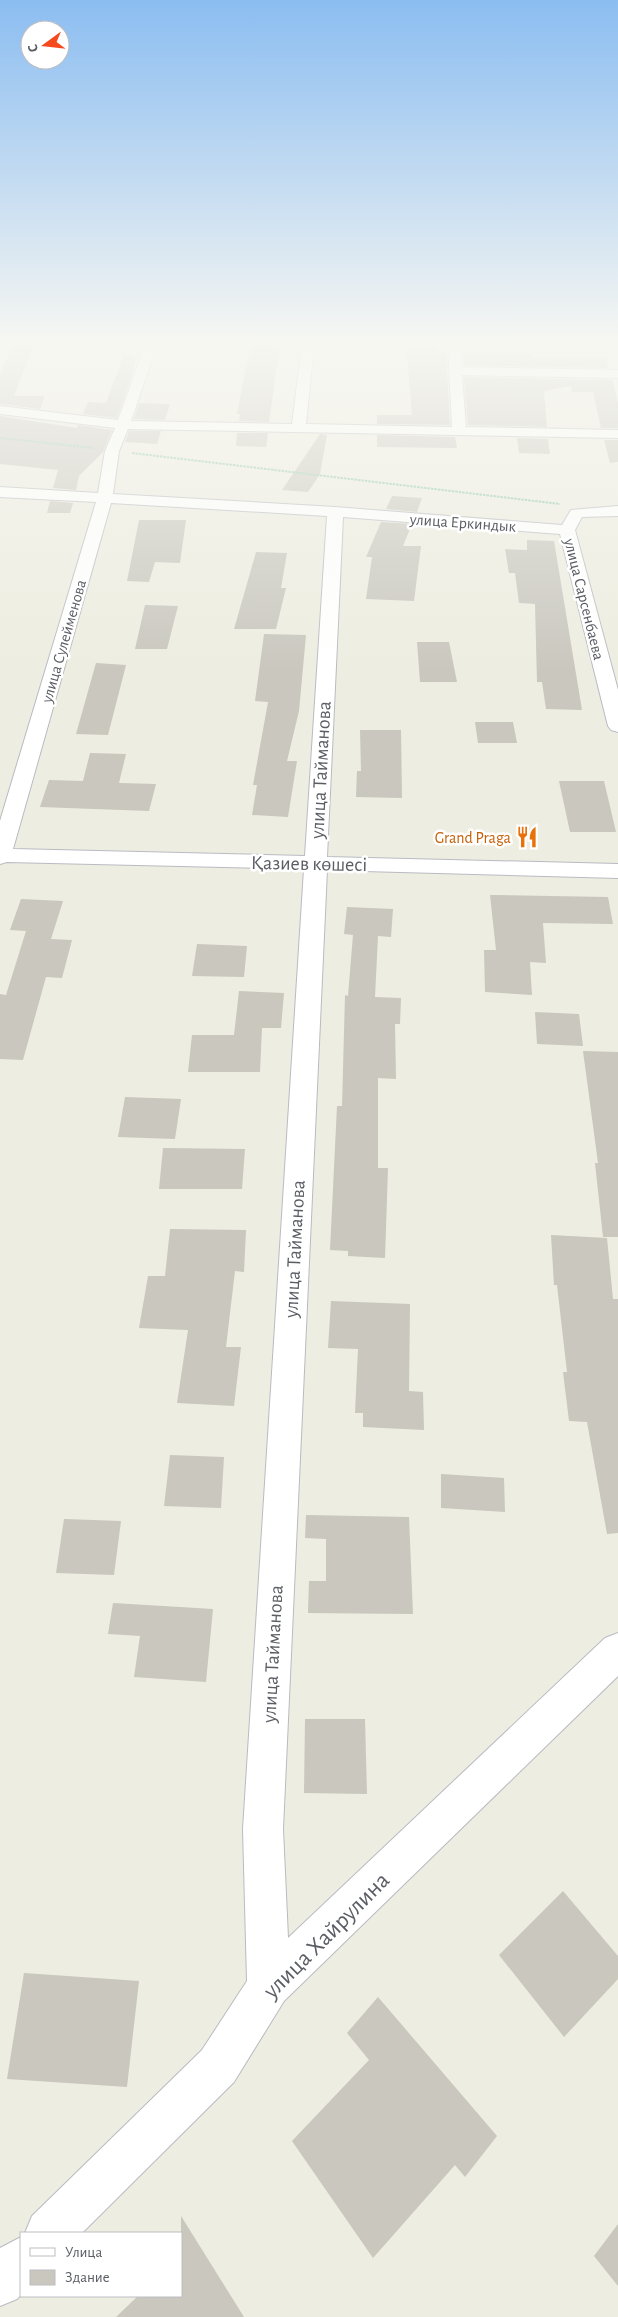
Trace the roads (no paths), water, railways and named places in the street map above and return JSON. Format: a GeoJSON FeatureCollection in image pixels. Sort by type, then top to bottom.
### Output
{"type":"FeatureCollection","features":[{"type":"Feature","properties":{"kind":"street","name":"улица Сулейменова"},"geometry":{"type":"LineString","coordinates":[[0,856],[105,497],[112,453]]}},
{"type":"Feature","properties":{"kind":"street","name":"улица Еркиндык"},"geometry":{"type":"LineString","coordinates":[[0,492],[335,512],[568,530]]}},
{"type":"Feature","properties":{"kind":"street"},"geometry":{"type":"LineString","coordinates":[[568,530],[577,513],[618,510]]}},
{"type":"Feature","properties":{"kind":"street","name":"улица Тайманова"},"geometry":{"type":"LineString","coordinates":[[269,1986],[263,1829],[314,863],[335,512]]}},
{"type":"Feature","properties":{"kind":"street","name":"улица Сарсенбаева"},"geometry":{"type":"LineString","coordinates":[[568,530],[618,726]]}},
{"type":"Feature","properties":{"kind":"street","name":"Қазиев көшесі"},"geometry":{"type":"LineString","coordinates":[[0,856],[618,871]]}},
{"type":"Feature","properties":{"kind":"street","name":"улица Хайрулина"},"geometry":{"type":"LineString","coordinates":[[50,2232],[218,2066],[269,1986],[618,1651]]}},
{"type":"Feature","properties":{"kind":"street"},"geometry":{"type":"LineString","coordinates":[[0,2282],[20,2262]]}},
{"type":"Feature","properties":{"kind":"place","name":"Grand Praga"},"geometry":{"type":"Point","coordinates":[527,837]}}]}
